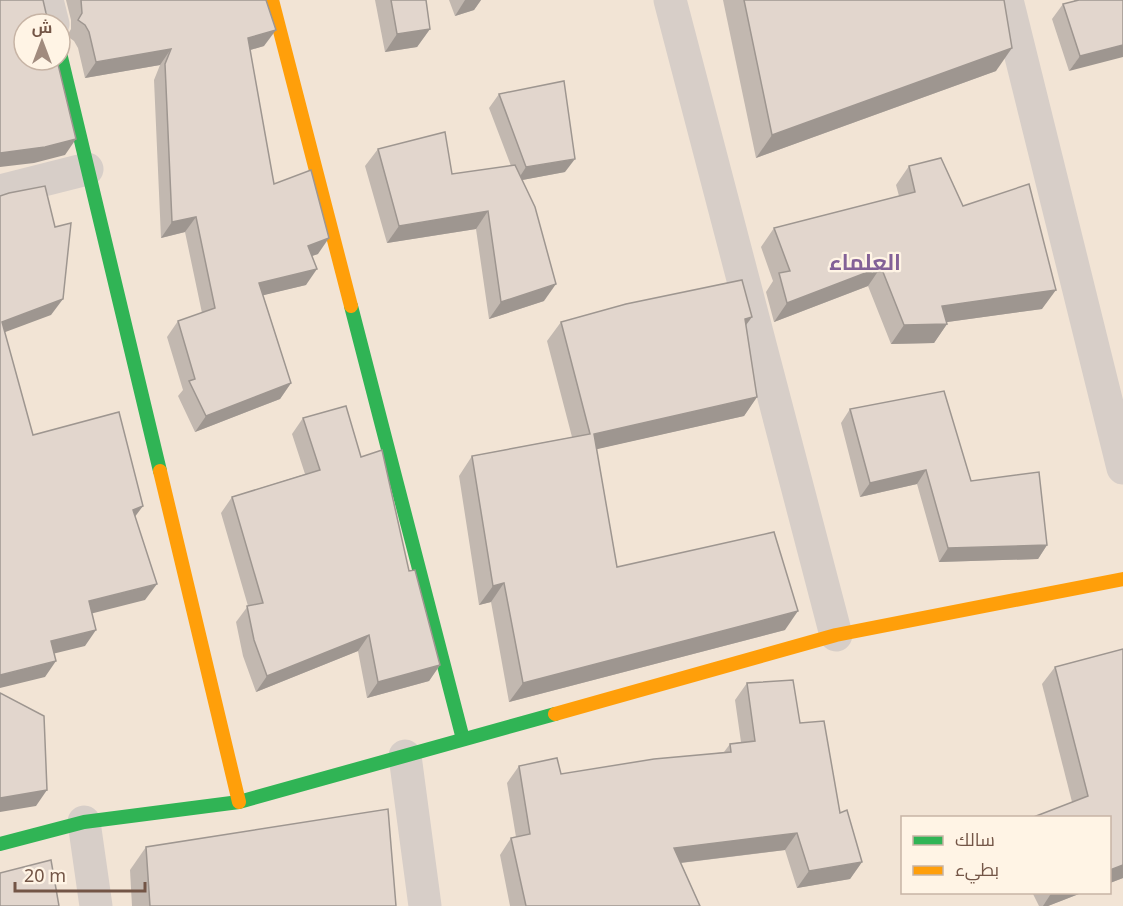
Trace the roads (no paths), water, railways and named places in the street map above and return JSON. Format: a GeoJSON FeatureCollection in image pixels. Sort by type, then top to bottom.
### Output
{"type":"FeatureCollection","features":[{"type":"Feature","properties":{"kind":"street"},"geometry":{"type":"LineString","coordinates":[[272,0],[463,739]]}},
{"type":"Feature","properties":{"kind":"street"},"geometry":{"type":"LineString","coordinates":[[670,0],[836,635]]}},
{"type":"Feature","properties":{"kind":"street"},"geometry":{"type":"LineString","coordinates":[[1007,0],[1123,468]]}},
{"type":"Feature","properties":{"kind":"street"},"geometry":{"type":"LineString","coordinates":[[64,72],[239,802]]}},
{"type":"Feature","properties":{"kind":"street"},"geometry":{"type":"LineString","coordinates":[[0,191],[87,169]]}},
{"type":"Feature","properties":{"kind":"street"},"geometry":{"type":"LineString","coordinates":[[0,844],[84,822],[239,802],[836,635],[1123,579]]}},
{"type":"Feature","properties":{"kind":"street"},"geometry":{"type":"LineString","coordinates":[[405,756],[426,906]]}},
{"type":"Feature","properties":{"kind":"street"},"geometry":{"type":"LineString","coordinates":[[84,822],[96,906]]}},
{"type":"Feature","properties":{"kind":"district","name":"العلماء"},"geometry":{"type":"Point","coordinates":[865,262]}}]}
